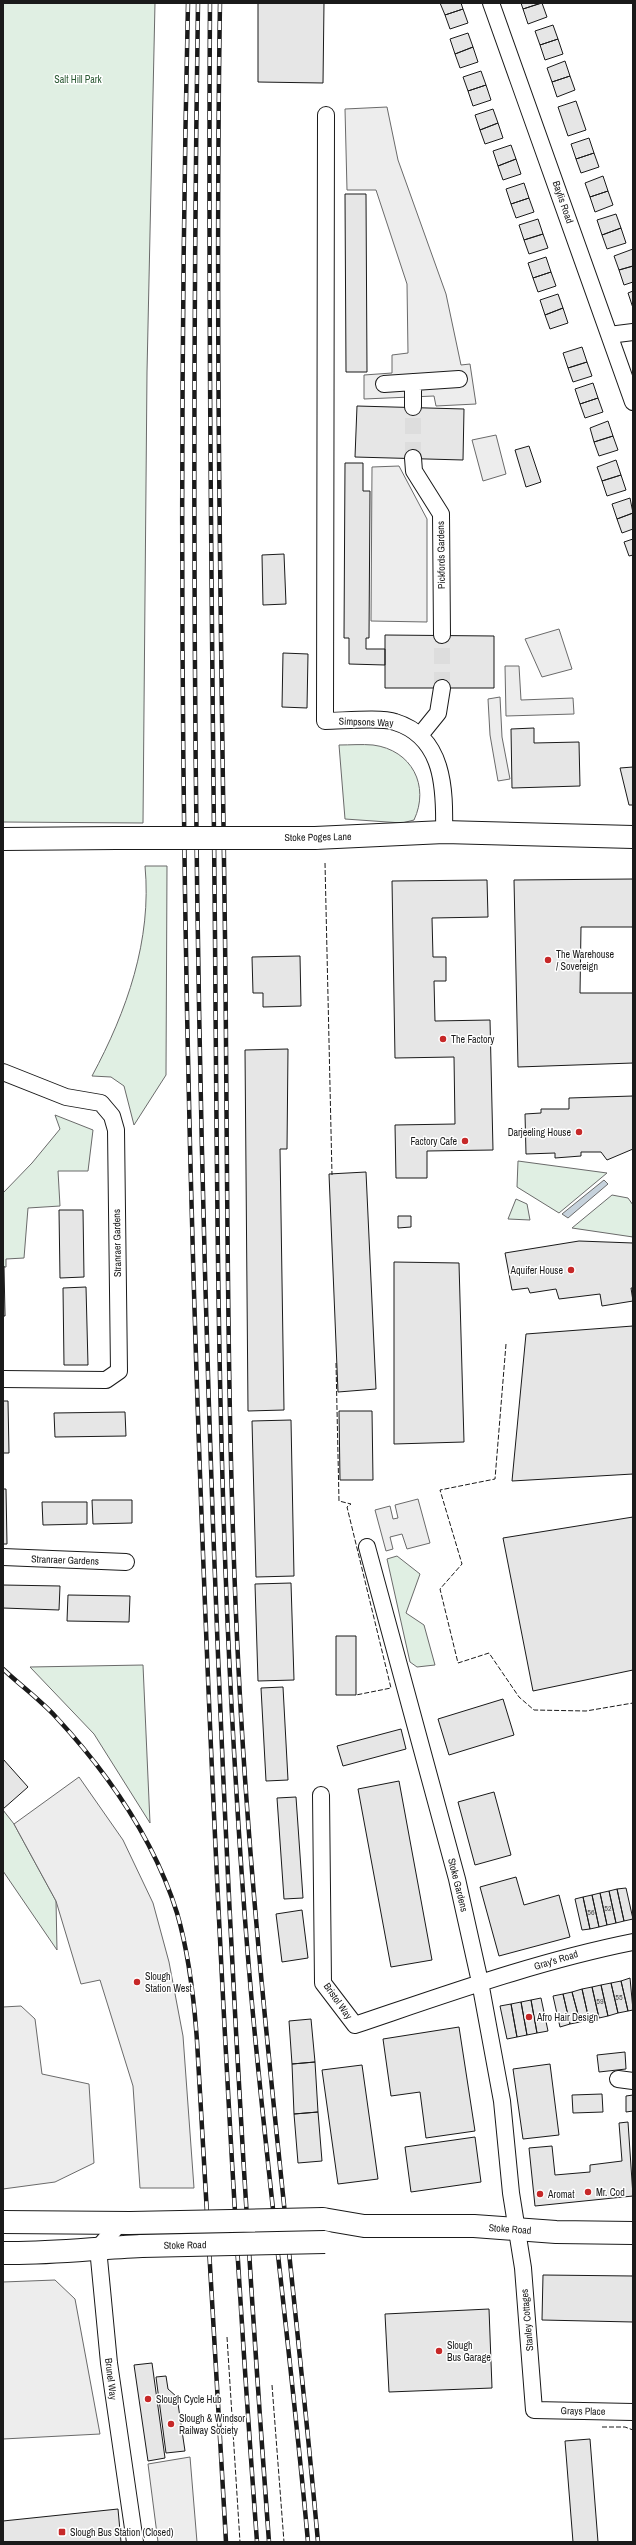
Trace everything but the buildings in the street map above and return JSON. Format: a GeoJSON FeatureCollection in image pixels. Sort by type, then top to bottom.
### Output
{"type":"FeatureCollection","features":[{"type":"Feature","properties":{"kind":"main road","name":"Stoke Poges Lane"},"geometry":{"type":"LineString","coordinates":[[3,839],[315,838],[444,832],[633,837]]}},
{"type":"Feature","properties":{"kind":"main road","name":"Stoke Road"},"geometry":{"type":"LineString","coordinates":[[3,2222],[125,2223],[323,2219],[364,2226],[474,2226],[517,2230],[633,2233]]}},
{"type":"Feature","properties":{"kind":"main road","name":"Stoke Road"},"geometry":{"type":"LineString","coordinates":[[3,2253],[41,2254],[98,2248],[142,2246],[325,2242],[364,2226]]}},
{"type":"Feature","properties":{"kind":"street","name":"Baylis Road"},"geometry":{"type":"LineString","coordinates":[[491,3],[525,93],[633,402]]}},
{"type":"Feature","properties":{"kind":"street","name":"Simpsons Way"},"geometry":{"type":"LineString","coordinates":[[326,115],[325,721],[395,722],[421,734]]}},
{"type":"Feature","properties":{"kind":"street"},"geometry":{"type":"LineString","coordinates":[[609,335],[633,332]]}},
{"type":"Feature","properties":{"kind":"street"},"geometry":{"type":"LineString","coordinates":[[384,384],[459,379]]}},
{"type":"Feature","properties":{"kind":"street"},"geometry":{"type":"LineString","coordinates":[[413,382],[413,408]]}},
{"type":"Feature","properties":{"kind":"street","name":"Pickfords Gardens"},"geometry":{"type":"LineString","coordinates":[[413,458],[414,471],[441,514],[442,635]]}},
{"type":"Feature","properties":{"kind":"street"},"geometry":{"type":"LineString","coordinates":[[442,688],[438,713],[421,734],[440,767],[444,832]]}},
{"type":"Feature","properties":{"kind":"street","name":"Stranraer Gardens"},"geometry":{"type":"LineString","coordinates":[[3,1072],[66,1097],[101,1103],[112,1116],[116,1130],[119,1371],[106,1380],[3,1379]]}},
{"type":"Feature","properties":{"kind":"street","name":"Stoke Gardens"},"geometry":{"type":"LineString","coordinates":[[367,1547],[457,1879],[480,1982],[502,2101],[517,2230]]}},
{"type":"Feature","properties":{"kind":"street","name":"Stranraer Gardens"},"geometry":{"type":"LineString","coordinates":[[3,1557],[126,1562]]}},
{"type":"Feature","properties":{"kind":"street","name":"Bristol Way"},"geometry":{"type":"LineString","coordinates":[[320,1795],[323,1983],[355,2026],[480,1982]]}},
{"type":"Feature","properties":{"kind":"street","name":"Gray's Road"},"geometry":{"type":"LineString","coordinates":[[480,1982],[581,1952],[633,1942]]}},
{"type":"Feature","properties":{"kind":"street"},"geometry":{"type":"LineString","coordinates":[[98,2248],[125,2223]]}},
{"type":"Feature","properties":{"kind":"street","name":"Stanley Cottages"},"geometry":{"type":"LineString","coordinates":[[517,2230],[523,2268],[534,2410]]}},
{"type":"Feature","properties":{"kind":"street","name":"Brunel Way"},"geometry":{"type":"LineString","coordinates":[[98,2248],[109,2363],[135,2542]]}},
{"type":"Feature","properties":{"kind":"street","name":"Grays Place"},"geometry":{"type":"LineString","coordinates":[[534,2410],[633,2412]]}},
{"type":"Feature","properties":{"kind":"green space","name":"Salt Hill Park"},"geometry":{"type":"Polygon","coordinates":[[[3,3],[155,3],[147,372],[143,823],[3,822],[3,3]]]}},
{"type":"Feature","properties":{"kind":"green space"},"geometry":{"type":"Polygon","coordinates":[[[339,745],[373,745],[387,748],[398,754],[407,762],[414,772],[420,795],[414,820],[402,823],[345,819],[339,745]]]}},
{"type":"Feature","properties":{"kind":"green space"},"geometry":{"type":"Polygon","coordinates":[[[145,866],[167,866],[166,1075],[134,1125],[124,1086],[111,1077],[92,1076],[105,1051],[126,1001],[141,948],[145,921],[145,866]]]}},
{"type":"Feature","properties":{"kind":"green space"},"geometry":{"type":"Polygon","coordinates":[[[55,1115],[93,1130],[88,1171],[58,1171],[60,1206],[28,1208],[24,1258],[6,1259],[6,1267],[3,1267],[3,1193],[32,1163],[60,1129],[55,1115]]]}},
{"type":"Feature","properties":{"kind":"green space"},"geometry":{"type":"Polygon","coordinates":[[[518,1161],[607,1173],[559,1213],[517,1187],[518,1161]]]}},
{"type":"Feature","properties":{"kind":"green space"},"geometry":{"type":"Polygon","coordinates":[[[612,1195],[628,1198],[633,1205],[633,1237],[572,1228],[612,1195]]]}},
{"type":"Feature","properties":{"kind":"green space"},"geometry":{"type":"Polygon","coordinates":[[[516,1199],[527,1204],[530,1220],[508,1219],[516,1199]]]}},
{"type":"Feature","properties":{"kind":"green space"},"geometry":{"type":"Polygon","coordinates":[[[397,1556],[420,1574],[406,1613],[424,1625],[435,1665],[417,1667],[410,1662],[387,1559],[397,1556]]]}},
{"type":"Feature","properties":{"kind":"green space"},"geometry":{"type":"Polygon","coordinates":[[[143,1665],[150,1823],[94,1734],[30,1667],[143,1665]]]}},
{"type":"Feature","properties":{"kind":"green space"},"geometry":{"type":"Polygon","coordinates":[[[3,1810],[14,1824],[56,1901],[57,1950],[3,1871],[3,1810]]]}},
{"type":"Feature","properties":{"kind":"shaded area"},"geometry":{"type":"Polygon","coordinates":[[[387,107],[398,160],[446,294],[461,365],[470,364],[476,404],[436,406],[434,396],[364,399],[364,375],[392,373],[392,355],[408,353],[407,284],[376,190],[347,190],[345,109],[387,107]]]}},
{"type":"Feature","properties":{"kind":"shaded area"},"geometry":{"type":"Polygon","coordinates":[[[496,435],[506,474],[483,481],[472,440],[496,435]]]}},
{"type":"Feature","properties":{"kind":"shaded area"},"geometry":{"type":"Polygon","coordinates":[[[399,466],[427,519],[427,622],[371,621],[372,467],[399,466]]]}},
{"type":"Feature","properties":{"kind":"shaded area"},"geometry":{"type":"Polygon","coordinates":[[[559,629],[572,669],[542,677],[525,639],[559,629]]]}},
{"type":"Feature","properties":{"kind":"shaded area"},"geometry":{"type":"Polygon","coordinates":[[[505,666],[519,666],[521,700],[573,698],[574,714],[506,716],[505,666]]]}},
{"type":"Feature","properties":{"kind":"shaded area"},"geometry":{"type":"Polygon","coordinates":[[[500,697],[502,737],[510,779],[498,781],[490,735],[488,699],[500,697]]]}},
{"type":"Feature","properties":{"kind":"shaded area"},"geometry":{"type":"Polygon","coordinates":[[[604,1180],[608,1184],[568,1218],[562,1214],[604,1180]]]}},
{"type":"Feature","properties":{"kind":"shaded area"},"geometry":{"type":"Polygon","coordinates":[[[418,1499],[430,1543],[407,1549],[402,1534],[390,1537],[393,1549],[386,1551],[375,1510],[390,1506],[393,1519],[398,1518],[395,1505],[418,1499]]]}},
{"type":"Feature","properties":{"kind":"shaded area","name":"Slough Station West"},"geometry":{"type":"Polygon","coordinates":[[[79,1777],[123,1840],[153,1903],[169,1962],[183,2036],[194,2188],[140,2188],[133,2086],[100,1980],[81,1984],[56,1901],[14,1824],[79,1777]]]}},
{"type":"Feature","properties":{"kind":"shaded area"},"geometry":{"type":"Polygon","coordinates":[[[21,2006],[35,2019],[42,2074],[89,2084],[94,2163],[55,2182],[3,2189],[3,2007],[21,2006]]]}},
{"type":"Feature","properties":{"kind":"shaded area"},"geometry":{"type":"Polygon","coordinates":[[[55,2280],[75,2299],[100,2434],[3,2439],[3,2282],[55,2280]]]}},
{"type":"Feature","properties":{"kind":"shaded area"},"geometry":{"type":"Polygon","coordinates":[[[190,2457],[197,2542],[158,2542],[148,2464],[190,2457]]]}},
{"type":"Feature","properties":{"kind":"tunnel"},"geometry":{"type":"LineString","coordinates":[[413,407],[413,458]]}},
{"type":"Feature","properties":{"kind":"tunnel"},"geometry":{"type":"LineString","coordinates":[[442,635],[442,688]]}},
{"type":"Feature","properties":{"kind":"railway"},"geometry":{"type":"LineString","coordinates":[[188,3],[182,544],[185,905],[193,1266],[204,1583],[216,1857],[238,2268],[257,2542]]}},
{"type":"Feature","properties":{"kind":"railway"},"geometry":{"type":"LineString","coordinates":[[198,3],[195,321],[195,638],[198,956],[205,1273],[215,1591],[230,1908],[247,2225],[269,2542]]}},
{"type":"Feature","properties":{"kind":"railway"},"geometry":{"type":"LineString","coordinates":[[210,3],[211,470],[218,1228],[221,1423],[227,1618],[248,1963],[308,2542]]}},
{"type":"Feature","properties":{"kind":"railway"},"geometry":{"type":"LineString","coordinates":[[220,3],[218,236],[219,470],[228,1326],[236,1618],[241,1715],[256,1922],[318,2542]]}},
{"type":"Feature","properties":{"kind":"railway"},"geometry":{"type":"LineString","coordinates":[[3,1669],[55,1716],[93,1760],[127,1808],[156,1859],[177,1913],[185,1944],[197,2041],[226,2542]]}},
{"type":"Feature","properties":{"kind":"fence"},"geometry":{"type":"LineString","coordinates":[[325,863],[332,1175]]}},
{"type":"Feature","properties":{"kind":"fence"},"geometry":{"type":"LineString","coordinates":[[506,1344],[495,1479],[440,1490],[462,1564],[440,1589],[458,1663],[489,1653],[519,1697],[534,1710],[586,1711],[633,1703]]}},
{"type":"Feature","properties":{"kind":"fence"},"geometry":{"type":"LineString","coordinates":[[336,1363],[339,1501],[351,1504],[347,1507],[391,1688],[356,1695]]}},
{"type":"Feature","properties":{"kind":"fence"},"geometry":{"type":"LineString","coordinates":[[227,2337],[240,2542]]}},
{"type":"Feature","properties":{"kind":"fence"},"geometry":{"type":"LineString","coordinates":[[272,2385],[284,2542]]}},
{"type":"Feature","properties":{"kind":"fence"},"geometry":{"type":"LineString","coordinates":[[602,2427],[625,2427],[633,2430]]}},
{"type":"Feature","properties":{"kind":"place","name":"The Warehouse / Sovereign"},"geometry":{"type":"Point","coordinates":[548,960]}},
{"type":"Feature","properties":{"kind":"place","name":"The Factory"},"geometry":{"type":"Point","coordinates":[443,1039]}},
{"type":"Feature","properties":{"kind":"place","name":"Darjeeling House"},"geometry":{"type":"Point","coordinates":[579,1132]}},
{"type":"Feature","properties":{"kind":"place","name":"Factory Cafe"},"geometry":{"type":"Point","coordinates":[465,1141]}},
{"type":"Feature","properties":{"kind":"place","name":"Aquifer House"},"geometry":{"type":"Point","coordinates":[571,1270]}},
{"type":"Feature","properties":{"kind":"place","name":"Slough Station West"},"geometry":{"type":"Point","coordinates":[137,1982]}},
{"type":"Feature","properties":{"kind":"place","name":"Afro Hair Design"},"geometry":{"type":"Point","coordinates":[529,2017]}},
{"type":"Feature","properties":{"kind":"place","name":"Mr. Cod"},"geometry":{"type":"Point","coordinates":[588,2192]}},
{"type":"Feature","properties":{"kind":"place","name":"Aromat"},"geometry":{"type":"Point","coordinates":[540,2194]}},
{"type":"Feature","properties":{"kind":"place","name":"Slough Bus Garage"},"geometry":{"type":"Point","coordinates":[439,2351]}},
{"type":"Feature","properties":{"kind":"place","name":"Slough Cycle Hub"},"geometry":{"type":"Point","coordinates":[148,2399]}},
{"type":"Feature","properties":{"kind":"place","name":"Slough & Windsor Railway Society"},"geometry":{"type":"Point","coordinates":[171,2424]}},
{"type":"Feature","properties":{"kind":"place","name":"Slough Bus Station (Closed)"},"geometry":{"type":"Point","coordinates":[62,2532]}}]}
